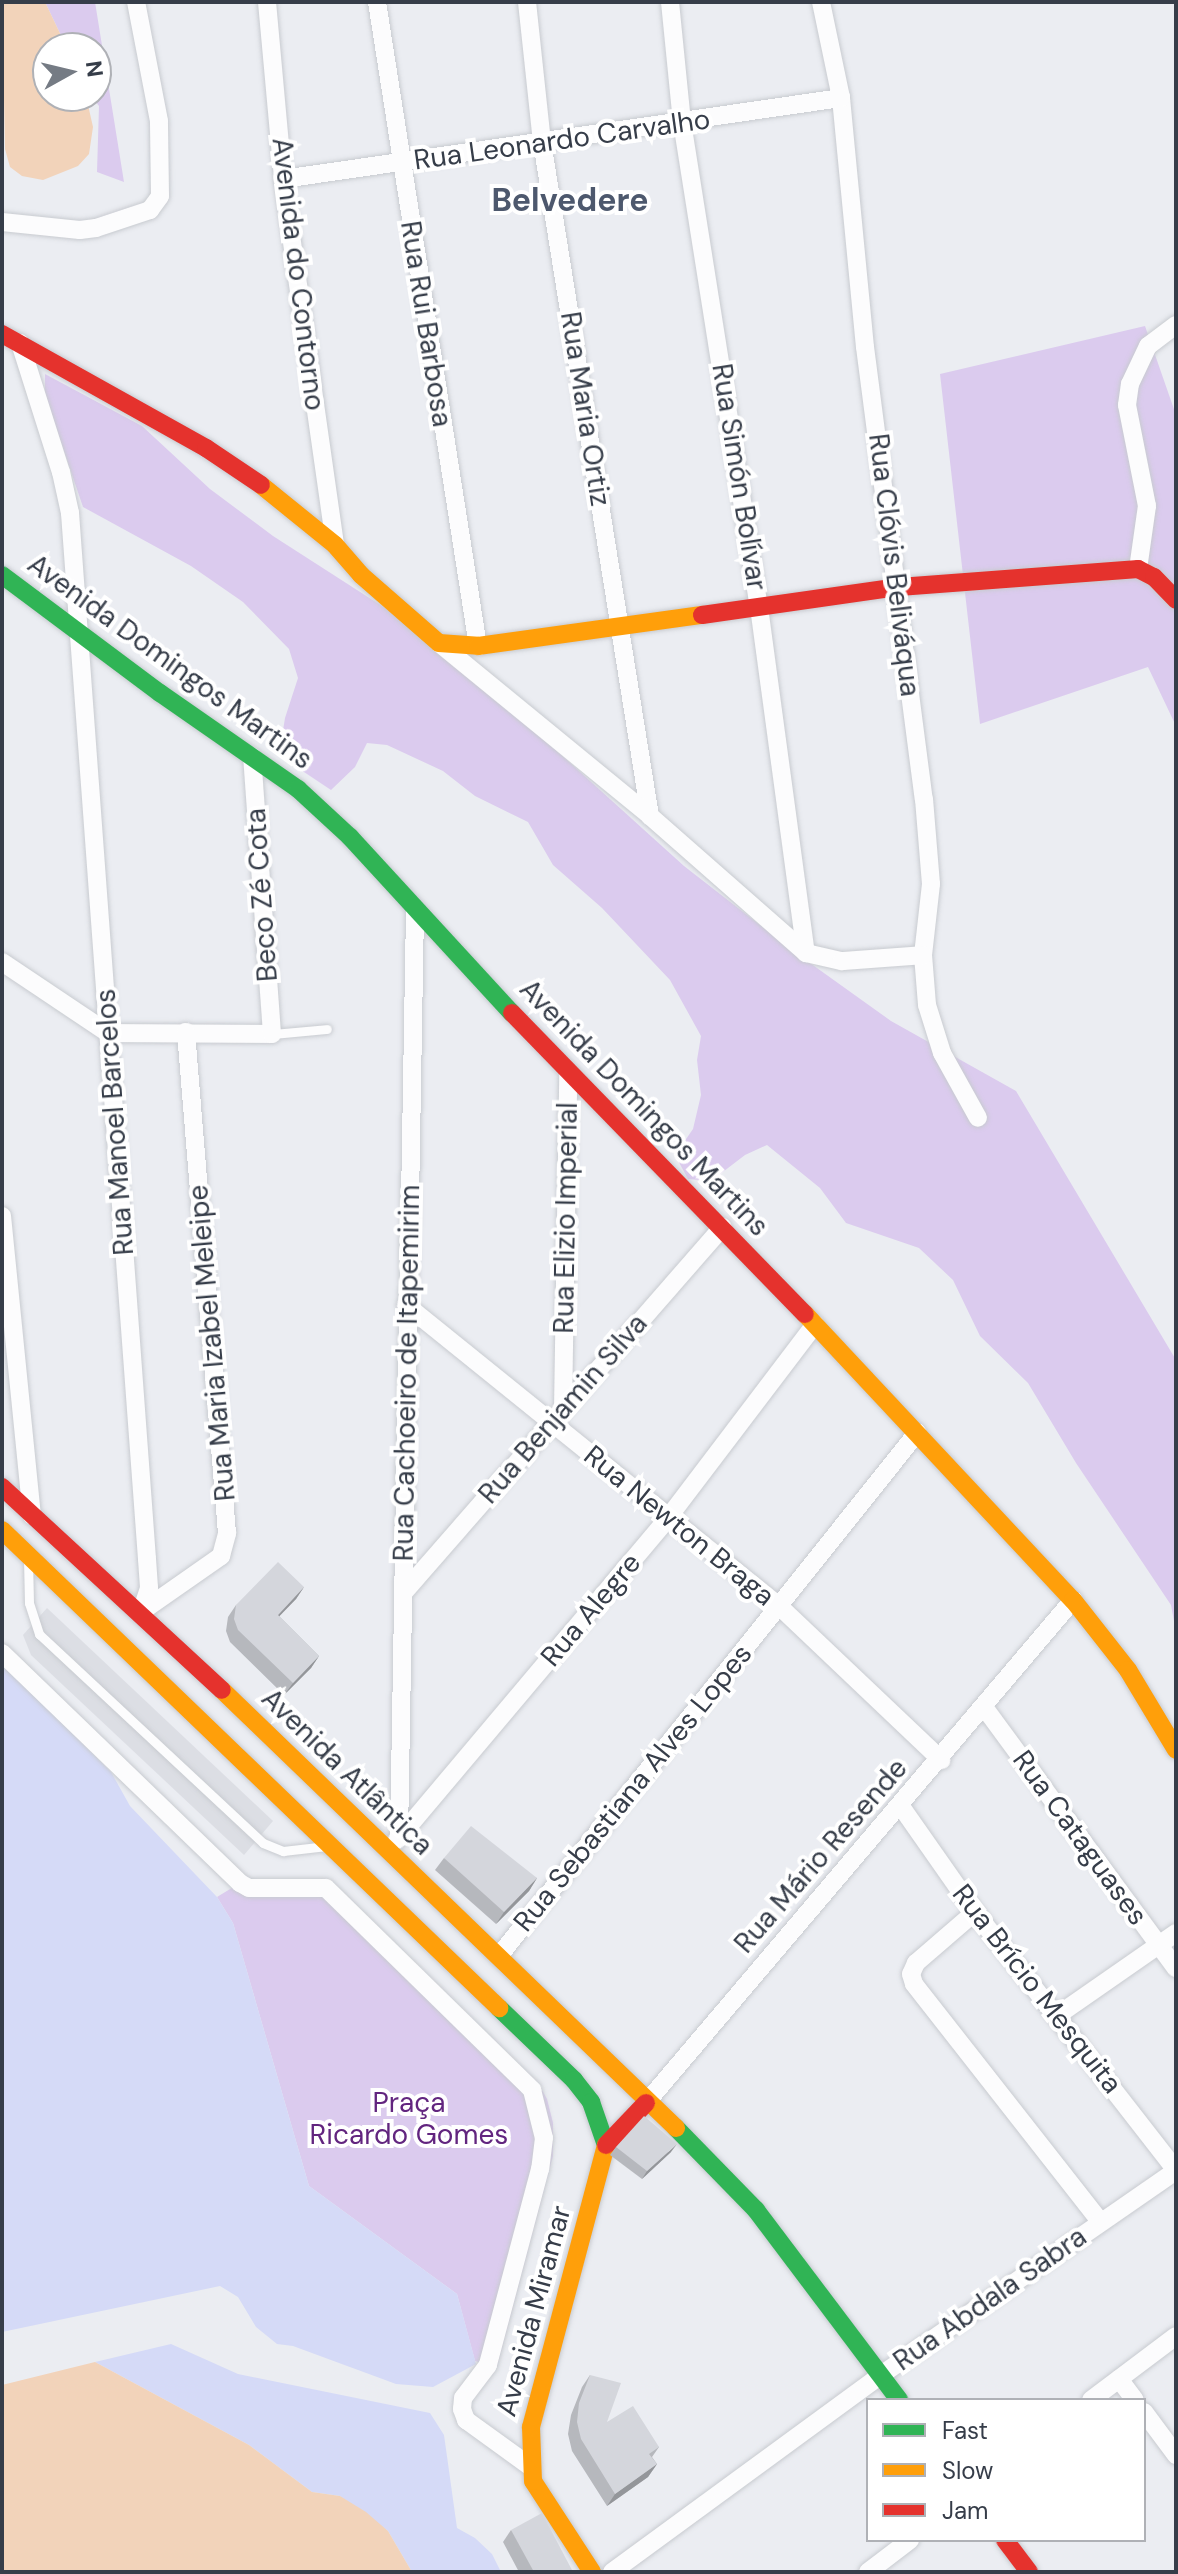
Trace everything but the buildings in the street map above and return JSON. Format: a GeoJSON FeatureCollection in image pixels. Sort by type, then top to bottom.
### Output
{"type":"FeatureCollection","features":[{"type":"Feature","properties":{"kind":"street"},"geometry":{"type":"LineString","coordinates":[[2,222],[80,230],[96,228],[136,217],[150,210],[160,196],[159,121],[136,2]]}},
{"type":"Feature","properties":{"kind":"street","name":"Avenida do Contorno"},"geometry":{"type":"LineString","coordinates":[[267,2],[283,179],[335,545]]}},
{"type":"Feature","properties":{"kind":"street","name":"Rua Rui Barbosa"},"geometry":{"type":"LineString","coordinates":[[377,2],[478,646]]}},
{"type":"Feature","properties":{"kind":"street","name":"Rua Maria Ortiz"},"geometry":{"type":"LineString","coordinates":[[527,2],[542,142],[650,816]]}},
{"type":"Feature","properties":{"kind":"street","name":"Rua Simón Bolívar"},"geometry":{"type":"LineString","coordinates":[[670,2],[682,122],[759,607],[806,953]]}},
{"type":"Feature","properties":{"kind":"street","name":"Rua Clóvis Beliváqua"},"geometry":{"type":"LineString","coordinates":[[821,2],[841,98],[865,347],[899,587],[931,884],[923,955],[927,1005],[942,1053],[978,1118]]}},
{"type":"Feature","properties":{"kind":"street","name":"Rua Leonardo Carvalho"},"geometry":{"type":"LineString","coordinates":[[283,179],[841,98]]}},
{"type":"Feature","properties":{"kind":"street"},"geometry":{"type":"LineString","coordinates":[[1138,569],[1147,506],[1129,426],[1130,384],[1148,346],[1176,325]]}},
{"type":"Feature","properties":{"kind":"street"},"geometry":{"type":"LineString","coordinates":[[2,334],[206,448],[266,488],[335,545],[361,575],[439,643],[650,816],[806,953],[842,961],[923,955]]}},
{"type":"Feature","properties":{"kind":"street","name":"Rua Manoel Barcelos"},"geometry":{"type":"LineString","coordinates":[[20,343],[61,472],[70,513],[76,632],[149,1588],[141,1612]]}},
{"type":"Feature","properties":{"kind":"street"},"geometry":{"type":"LineString","coordinates":[[439,643],[478,646],[899,587],[1138,569],[1154,577],[1176,600]]}},
{"type":"Feature","properties":{"kind":"street","name":"Avenida Domingos Martins"},"geometry":{"type":"LineString","coordinates":[[2,575],[76,632],[298,789],[350,837],[568,1074],[722,1227],[1073,1600],[1128,1670],[1176,1750]]}},
{"type":"Feature","properties":{"kind":"street","name":"Beco Zé Cota"},"geometry":{"type":"LineString","coordinates":[[252,757],[272,1034]]}},
{"type":"Feature","properties":{"kind":"street","name":"Rua Cachoeiro de Itapemirim"},"geometry":{"type":"LineString","coordinates":[[394,1844],[405,1591],[406,1305],[415,910]]}},
{"type":"Feature","properties":{"kind":"street"},"geometry":{"type":"LineString","coordinates":[[2,962],[108,1033],[272,1034]]}},
{"type":"Feature","properties":{"kind":"street","name":"Rua Maria Izabel Meleipe"},"geometry":{"type":"LineString","coordinates":[[141,1612],[221,1556],[227,1533],[186,1032]]}},
{"type":"Feature","properties":{"kind":"street","name":"Rua Elizio Imperial"},"geometry":{"type":"LineString","coordinates":[[557,1416],[568,1074]]}},
{"type":"Feature","properties":{"kind":"street"},"geometry":{"type":"LineString","coordinates":[[2,1216],[32,1515]]}},
{"type":"Feature","properties":{"kind":"street","name":"Rua Benjamin Silva"},"geometry":{"type":"LineString","coordinates":[[405,1591],[722,1227]]}},
{"type":"Feature","properties":{"kind":"street","name":"Rua Newton Braga"},"geometry":{"type":"LineString","coordinates":[[406,1305],[557,1416],[668,1518],[779,1606],[941,1760]]}},
{"type":"Feature","properties":{"kind":"street","name":"Rua Alegre"},"geometry":{"type":"LineString","coordinates":[[394,1844],[668,1518],[815,1324]]}},
{"type":"Feature","properties":{"kind":"street","name":"Rua Sebastiana Alves Lopes"},"geometry":{"type":"LineString","coordinates":[[499,1956],[917,1433]]}},
{"type":"Feature","properties":{"kind":"street","name":"Avenida Atlântica"},"geometry":{"type":"LineString","coordinates":[[2,1487],[394,1844],[499,1956],[756,2210],[898,2398]]}},
{"type":"Feature","properties":{"kind":"street"},"geometry":{"type":"LineString","coordinates":[[2,1530],[574,2080],[591,2102],[606,2145]]}},
{"type":"Feature","properties":{"kind":"street","name":"Rua Mário Resende"},"geometry":{"type":"LineString","coordinates":[[606,2145],[646,2103],[941,1760],[1073,1600]]}},
{"type":"Feature","properties":{"kind":"street"},"geometry":{"type":"LineString","coordinates":[[2,1653],[240,1883],[249,1888],[326,1888],[532,2090],[543,2128],[540,2169],[488,2365],[463,2398],[462,2409],[466,2420],[531,2467]]}},
{"type":"Feature","properties":{"kind":"street","name":"Rua Cataguases"},"geometry":{"type":"LineString","coordinates":[[984,1707],[1176,1968]]}},
{"type":"Feature","properties":{"kind":"street","name":"Rua Brício Mesquita"},"geometry":{"type":"LineString","coordinates":[[900,1805],[975,1912],[1058,2015],[1176,2171]]}},
{"type":"Feature","properties":{"kind":"street"},"geometry":{"type":"LineString","coordinates":[[975,1912],[916,1963],[911,1974],[914,1984],[1100,2221]]}},
{"type":"Feature","properties":{"kind":"street"},"geometry":{"type":"LineString","coordinates":[[1058,2015],[1176,1933]]}},
{"type":"Feature","properties":{"kind":"street","name":"Avenida Miramar"},"geometry":{"type":"LineString","coordinates":[[592,2572],[544,2500],[533,2481],[531,2467],[533,2410],[606,2145]]}},
{"type":"Feature","properties":{"kind":"street","name":"Rua Abdala Sabra"},"geometry":{"type":"LineString","coordinates":[[612,2572],[881,2375],[1176,2171]]}},
{"type":"Feature","properties":{"kind":"street"},"geometry":{"type":"LineString","coordinates":[[1094,2398],[1176,2336]]}},
{"type":"Feature","properties":{"kind":"street"},"geometry":{"type":"LineString","coordinates":[[1119,2379],[1133,2398]]}},
{"type":"Feature","properties":{"kind":"street"},"geometry":{"type":"LineString","coordinates":[[1146,2415],[1176,2455]]}},
{"type":"Feature","properties":{"kind":"street"},"geometry":{"type":"LineString","coordinates":[[868,2572],[907,2542]]}},
{"type":"Feature","properties":{"kind":"street"},"geometry":{"type":"LineString","coordinates":[[1006,2542],[1029,2572]]}},
{"type":"Feature","properties":{"kind":"lane"},"geometry":{"type":"LineString","coordinates":[[272,1034],[327,1029]]}},
{"type":"Feature","properties":{"kind":"lane"},"geometry":{"type":"LineString","coordinates":[[28,1556],[29,1603],[39,1634],[263,1843],[283,1851],[328,1846]]}},
{"type":"Feature","properties":{"kind":"green space"},"geometry":{"type":"Polygon","coordinates":[[[45,2],[95,2],[100,32],[59,32],[45,2]]]}},
{"type":"Feature","properties":{"kind":"green space"},"geometry":{"type":"Polygon","coordinates":[[[112,108],[124,182],[97,172],[99,112],[112,112],[112,108]]]}},
{"type":"Feature","properties":{"kind":"green space"},"geometry":{"type":"Polygon","coordinates":[[[1145,326],[1176,415],[1176,726],[1148,667],[980,724],[940,374],[1145,326]]]}},
{"type":"Feature","properties":{"kind":"green space"},"geometry":{"type":"Polygon","coordinates":[[[45,374],[142,426],[210,489],[273,536],[385,608],[464,667],[684,866],[796,953],[891,1021],[1016,1091],[1176,1360],[1176,1632],[1171,1605],[1076,1463],[1028,1383],[980,1336],[953,1280],[919,1248],[846,1223],[820,1188],[767,1145],[745,1155],[711,1181],[688,1179],[675,1155],[693,1129],[701,1095],[697,1060],[701,1036],[670,980],[602,908],[553,865],[528,822],[475,796],[443,771],[387,745],[367,743],[355,767],[331,790],[301,770],[280,749],[285,718],[298,678],[289,649],[243,602],[191,566],[83,507],[45,395],[45,374]]]}},
{"type":"Feature","properties":{"kind":"green space","name":"Praça Ricardo Gomes"},"geometry":{"type":"Polygon","coordinates":[[[329,1881],[538,2083],[547,2099],[553,2123],[553,2156],[497,2367],[475,2361],[457,2294],[309,2186],[233,1923],[217,1897],[240,1883],[329,1881]]]}},
{"type":"Feature","properties":{"kind":"sand"},"geometry":{"type":"Polygon","coordinates":[[[2,1663],[111,1772],[130,1806],[217,1897],[233,1923],[309,2186],[457,2294],[476,2364],[433,2387],[396,2384],[293,2346],[277,2344],[256,2327],[238,2297],[220,2286],[2,2332],[2,1663]]]}},
{"type":"Feature","properties":{"kind":"sand"},"geometry":{"type":"Polygon","coordinates":[[[171,2344],[238,2374],[430,2413],[444,2435],[457,2528],[475,2538],[492,2554],[501,2572],[412,2572],[388,2531],[340,2496],[312,2492],[249,2445],[95,2362],[171,2344]]]}},
{"type":"Feature","properties":{"kind":"shaded area"},"geometry":{"type":"Polygon","coordinates":[[[2,2],[45,2],[59,32],[32,32],[32,112],[90,112],[93,127],[89,154],[78,166],[43,180],[22,176],[10,167],[5,149],[2,2]]]}},
{"type":"Feature","properties":{"kind":"shaded area"},"geometry":{"type":"Polygon","coordinates":[[[47,1608],[273,1821],[244,1855],[31,1655],[23,1635],[47,1608]]]}},
{"type":"Feature","properties":{"kind":"shaded area"},"geometry":{"type":"Polygon","coordinates":[[[95,2362],[249,2445],[312,2492],[340,2496],[366,2512],[388,2531],[412,2572],[2,2572],[2,2385],[95,2362]]]}},
{"type":"Feature","properties":{"kind":"traffic: fast"},"geometry":{"type":"LineString","coordinates":[[2,575],[160,693],[298,789],[350,837],[512,1013]]}},
{"type":"Feature","properties":{"kind":"traffic: fast"},"geometry":{"type":"LineString","coordinates":[[499,2008],[574,2080],[591,2102],[606,2145]]}},
{"type":"Feature","properties":{"kind":"traffic: fast"},"geometry":{"type":"LineString","coordinates":[[676,2128],[756,2210],[897,2398]]}},
{"type":"Feature","properties":{"kind":"traffic: slow"},"geometry":{"type":"LineString","coordinates":[[261,485],[335,545],[361,575],[439,643],[478,646],[702,615]]}},
{"type":"Feature","properties":{"kind":"traffic: slow"},"geometry":{"type":"LineString","coordinates":[[805,1314],[1073,1600],[1128,1670],[1176,1750]]}},
{"type":"Feature","properties":{"kind":"traffic: slow"},"geometry":{"type":"LineString","coordinates":[[2,1530],[499,2008]]}},
{"type":"Feature","properties":{"kind":"traffic: slow"},"geometry":{"type":"LineString","coordinates":[[222,1690],[676,2128]]}},
{"type":"Feature","properties":{"kind":"traffic: slow"},"geometry":{"type":"LineString","coordinates":[[592,2572],[533,2481],[531,2427],[606,2145]]}},
{"type":"Feature","properties":{"kind":"traffic: jam"},"geometry":{"type":"LineString","coordinates":[[2,334],[206,448],[261,485]]}},
{"type":"Feature","properties":{"kind":"traffic: jam"},"geometry":{"type":"LineString","coordinates":[[702,615],[899,587],[1138,569],[1154,577],[1176,600]]}},
{"type":"Feature","properties":{"kind":"traffic: jam"},"geometry":{"type":"LineString","coordinates":[[512,1013],[805,1314]]}},
{"type":"Feature","properties":{"kind":"traffic: jam"},"geometry":{"type":"LineString","coordinates":[[2,1487],[222,1690]]}},
{"type":"Feature","properties":{"kind":"traffic: jam"},"geometry":{"type":"LineString","coordinates":[[606,2145],[646,2103]]}},
{"type":"Feature","properties":{"kind":"traffic: jam"},"geometry":{"type":"LineString","coordinates":[[1006,2542],[1029,2572]]}},
{"type":"Feature","properties":{"kind":"district","name":"Belvedere"},"geometry":{"type":"Point","coordinates":[570,200]}}]}
